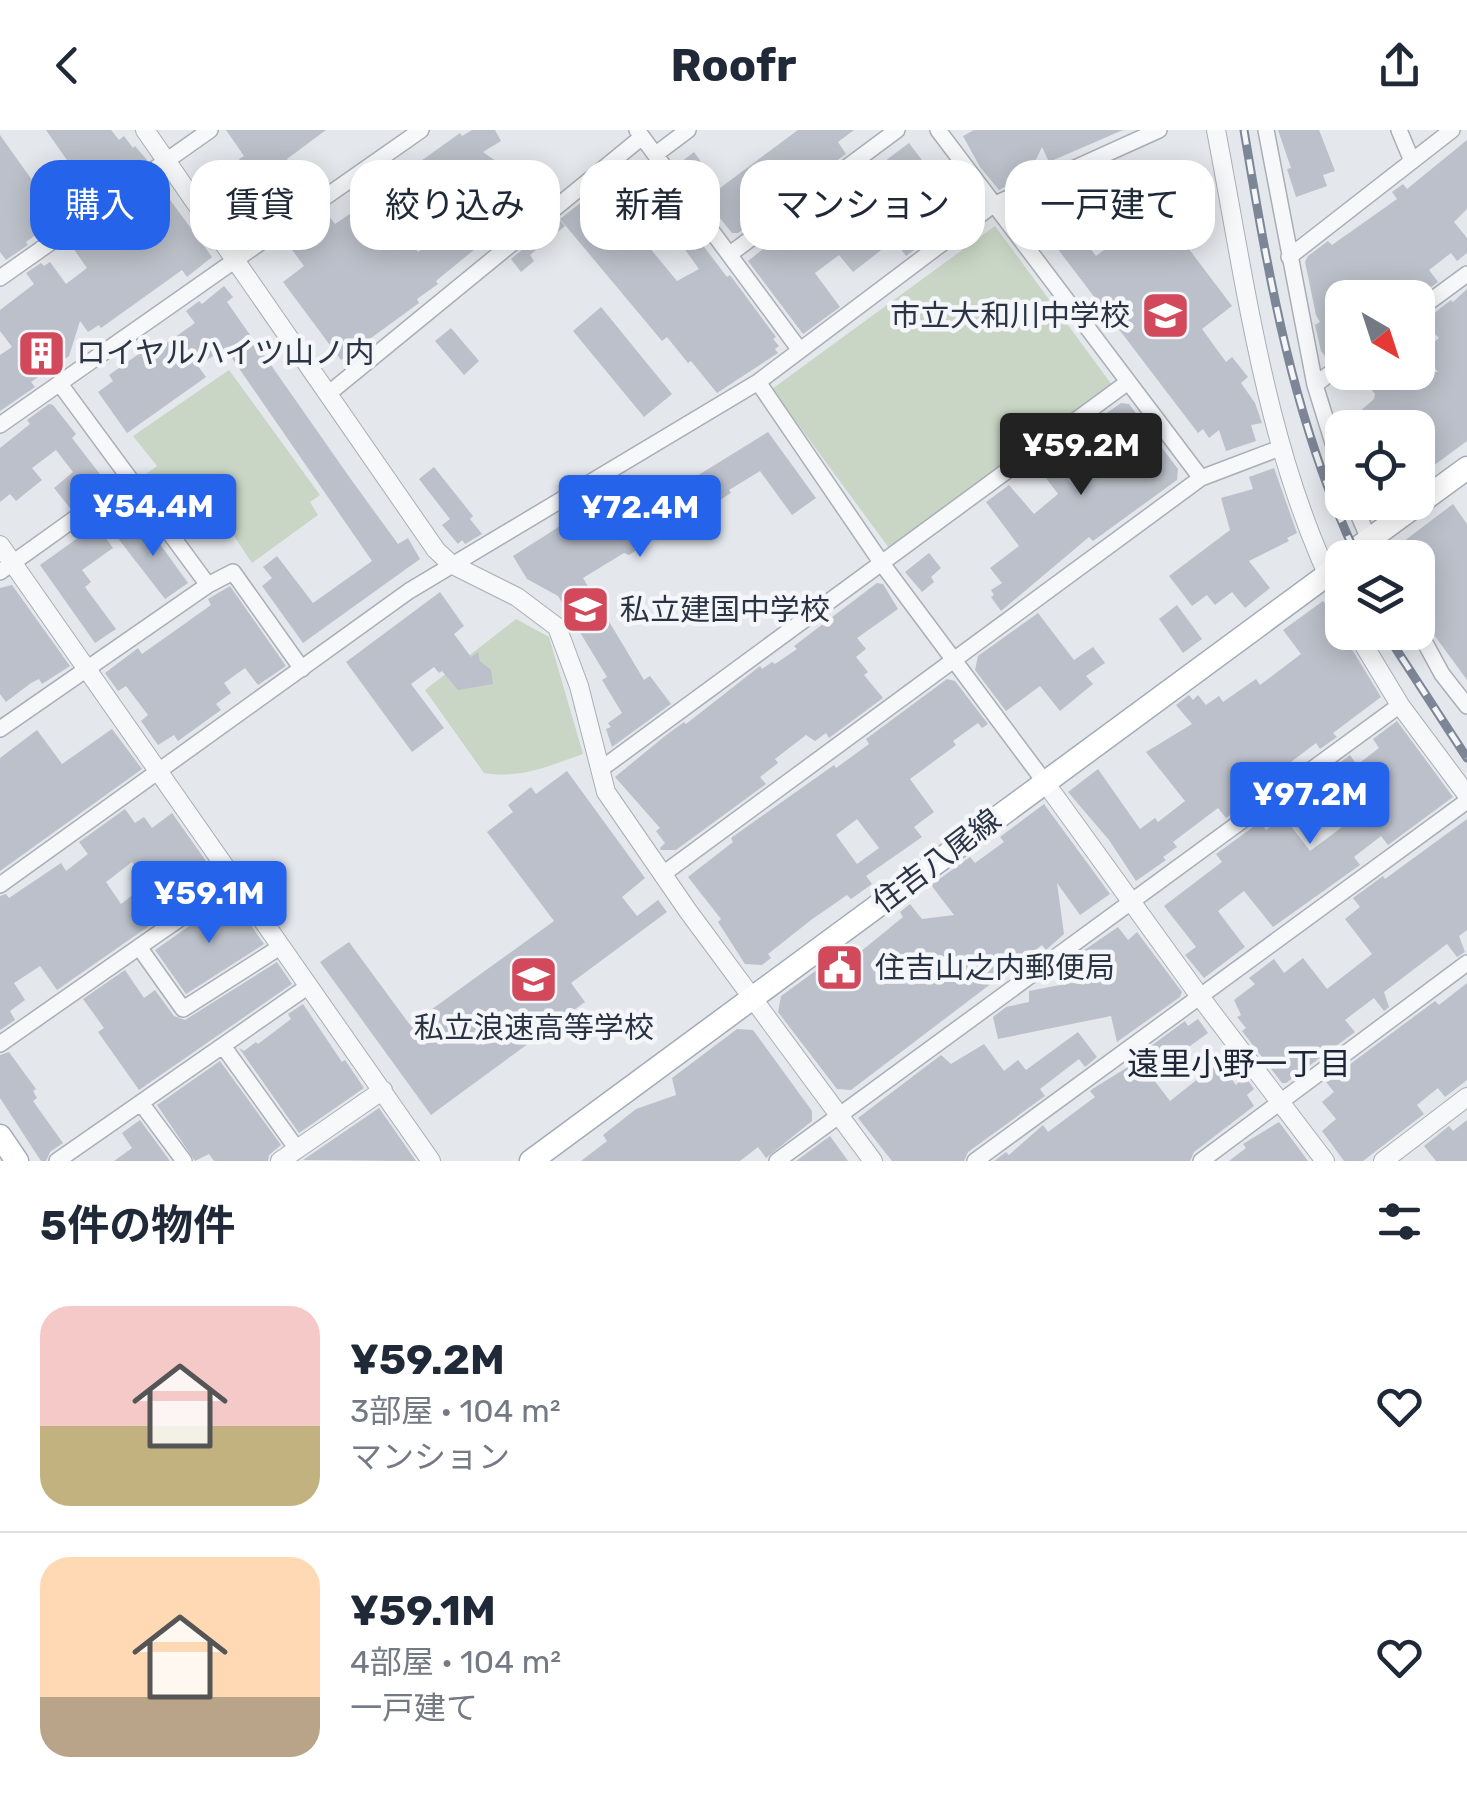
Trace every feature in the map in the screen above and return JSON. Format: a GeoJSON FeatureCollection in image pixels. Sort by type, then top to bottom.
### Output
{"type":"FeatureCollection","features":[{"type":"Feature","properties":{"kind":"main road","name":"住吉八尾線"},"geometry":{"type":"LineString","coordinates":[[1383,540],[1467,468]]}},
{"type":"Feature","properties":{"kind":"main road","name":"住吉八尾線"},"geometry":{"type":"LineString","coordinates":[[531,1161],[1325,574]]}},
{"type":"Feature","properties":{"kind":"main road"},"geometry":{"type":"LineString","coordinates":[[0,1136],[18,1161]]}},
{"type":"Feature","properties":{"kind":"street"},"geometry":{"type":"LineString","coordinates":[[144,130],[165,160]]}},
{"type":"Feature","properties":{"kind":"street"},"geometry":{"type":"LineString","coordinates":[[167,160],[210,130]]}},
{"type":"Feature","properties":{"kind":"street"},"geometry":{"type":"LineString","coordinates":[[0,425],[421,130]]}},
{"type":"Feature","properties":{"kind":"street"},"geometry":{"type":"LineString","coordinates":[[656,154],[688,130]]}},
{"type":"Feature","properties":{"kind":"street"},"geometry":{"type":"LineString","coordinates":[[730,254],[897,130]]}},
{"type":"Feature","properties":{"kind":"street"},"geometry":{"type":"LineString","coordinates":[[938,130],[1202,478]]}},
{"type":"Feature","properties":{"kind":"street"},"geometry":{"type":"LineString","coordinates":[[0,884],[451,564],[758,382],[993,205],[1159,130]]}},
{"type":"Feature","properties":{"kind":"street"},"geometry":{"type":"LineString","coordinates":[[1216,130],[1280,448],[1326,540]]}},
{"type":"Feature","properties":{"kind":"street"},"geometry":{"type":"LineString","coordinates":[[1266,130],[1314,384],[1325,419]]}},
{"type":"Feature","properties":{"kind":"street"},"geometry":{"type":"LineString","coordinates":[[1399,130],[1412,162]]}},
{"type":"Feature","properties":{"kind":"street"},"geometry":{"type":"LineString","coordinates":[[1289,257],[1452,130]]}},
{"type":"Feature","properties":{"kind":"street"},"geometry":{"type":"LineString","coordinates":[[328,394],[639,133],[799,348]]}},
{"type":"Feature","properties":{"kind":"street"},"geometry":{"type":"LineString","coordinates":[[170,167],[436,550],[451,564],[517,598],[557,627],[579,686],[606,792],[872,1161]]}},
{"type":"Feature","properties":{"kind":"street"},"geometry":{"type":"LineString","coordinates":[[0,278],[40,250]]}},
{"type":"Feature","properties":{"kind":"street"},"geometry":{"type":"LineString","coordinates":[[1435,298],[1467,274]]}},
{"type":"Feature","properties":{"kind":"street"},"geometry":{"type":"LineString","coordinates":[[1314,384],[1325,376]]}},
{"type":"Feature","properties":{"kind":"street"},"geometry":{"type":"LineString","coordinates":[[758,382],[883,564],[1325,1161]]}},
{"type":"Feature","properties":{"kind":"street"},"geometry":{"type":"LineString","coordinates":[[600,769],[1128,382]]}},
{"type":"Feature","properties":{"kind":"street"},"geometry":{"type":"LineString","coordinates":[[60,384],[208,585]]}},
{"type":"Feature","properties":{"kind":"street"},"geometry":{"type":"LineString","coordinates":[[663,874],[1202,478],[1280,448]]}},
{"type":"Feature","properties":{"kind":"street"},"geometry":{"type":"LineString","coordinates":[[6,568],[130,479]]}},
{"type":"Feature","properties":{"kind":"street"},"geometry":{"type":"LineString","coordinates":[[0,545],[6,568],[87,669],[431,1161]]}},
{"type":"Feature","properties":{"kind":"street"},"geometry":{"type":"LineString","coordinates":[[0,729],[208,585],[233,572],[302,669]]}},
{"type":"Feature","properties":{"kind":"street"},"geometry":{"type":"LineString","coordinates":[[975,1161],[1201,998],[1467,798],[1367,650]]}},
{"type":"Feature","properties":{"kind":"street"},"geometry":{"type":"LineString","coordinates":[[1429,650],[1467,706]]}},
{"type":"Feature","properties":{"kind":"street"},"geometry":{"type":"LineString","coordinates":[[777,1161],[1400,704]]}},
{"type":"Feature","properties":{"kind":"street"},"geometry":{"type":"LineString","coordinates":[[0,1044],[235,880]]}},
{"type":"Feature","properties":{"kind":"street"},"geometry":{"type":"LineString","coordinates":[[140,946],[183,1009],[280,947]]}},
{"type":"Feature","properties":{"kind":"street"},"geometry":{"type":"LineString","coordinates":[[1201,1161],[1467,963]]}},
{"type":"Feature","properties":{"kind":"street"},"geometry":{"type":"LineString","coordinates":[[57,1161],[307,987]]}},
{"type":"Feature","properties":{"kind":"street"},"geometry":{"type":"LineString","coordinates":[[223,1046],[298,1149]]}},
{"type":"Feature","properties":{"kind":"street"},"geometry":{"type":"LineString","coordinates":[[280,1161],[383,1090]]}},
{"type":"Feature","properties":{"kind":"street"},"geometry":{"type":"LineString","coordinates":[[1383,1161],[1467,1096]]}},
{"type":"Feature","properties":{"kind":"street"},"geometry":{"type":"LineString","coordinates":[[141,1103],[184,1161]]}},
{"type":"Feature","properties":{"kind":"green space"},"geometry":{"type":"Polygon","coordinates":[[[995,226],[1005,240],[1005,250],[1013,250],[1112,385],[889,548],[772,389],[962,250],[985,250],[985,233],[995,226]]]}},
{"type":"Feature","properties":{"kind":"green space"},"geometry":{"type":"Polygon","coordinates":[[[229,370],[320,495],[310,502],[318,515],[252,563],[232,533],[194,535],[146,474],[157,466],[133,436],[229,370]]]}},
{"type":"Feature","properties":{"kind":"green space"},"geometry":{"type":"Polygon","coordinates":[[[516,619],[549,637],[583,754],[522,773],[484,773],[425,690],[516,619]]]}},
{"type":"Feature","properties":{"kind":"building"},"geometry":{"type":"Polygon","coordinates":[[[46,130],[111,130],[119,140],[124,136],[147,160],[67,160],[46,130]]]}},
{"type":"Feature","properties":{"kind":"building"},"geometry":{"type":"Polygon","coordinates":[[[226,130],[326,130],[288,160],[240,160],[244,156],[226,130]]]}},
{"type":"Feature","properties":{"kind":"building"},"geometry":{"type":"Polygon","coordinates":[[[472,130],[495,130],[501,141],[483,152],[494,160],[422,160],[460,133],[462,136],[472,130]]]}},
{"type":"Feature","properties":{"kind":"building"},"geometry":{"type":"Polygon","coordinates":[[[798,130],[854,130],[838,142],[846,154],[838,160],[758,160],[798,130]]]}},
{"type":"Feature","properties":{"kind":"building"},"geometry":{"type":"Polygon","coordinates":[[[974,130],[1123,130],[1054,160],[1048,160],[1042,147],[1036,160],[1005,160],[1005,187],[999,190],[985,173],[985,160],[976,160],[963,136],[974,130]]]}},
{"type":"Feature","properties":{"kind":"building"},"geometry":{"type":"Polygon","coordinates":[[[1278,130],[1319,130],[1335,171],[1323,175],[1327,186],[1296,197],[1278,130]]]}},
{"type":"Feature","properties":{"kind":"building"},"geometry":{"type":"Polygon","coordinates":[[[0,135],[30,177],[30,239],[28,245],[6,260],[0,252],[0,135]]]}},
{"type":"Feature","properties":{"kind":"building"},"geometry":{"type":"Polygon","coordinates":[[[1467,140],[1467,209],[1454,222],[1467,238],[1467,253],[1457,261],[1451,253],[1429,270],[1438,282],[1435,284],[1435,280],[1325,280],[1325,356],[1315,325],[1320,322],[1305,262],[1328,241],[1332,245],[1397,199],[1392,192],[1403,184],[1407,189],[1467,140]]]}},
{"type":"Feature","properties":{"kind":"building"},"geometry":{"type":"Polygon","coordinates":[[[909,143],[922,160],[886,160],[909,143]]]}},
{"type":"Feature","properties":{"kind":"building"},"geometry":{"type":"Polygon","coordinates":[[[694,152],[700,160],[684,160],[694,152]]]}},
{"type":"Feature","properties":{"kind":"building"},"geometry":{"type":"Polygon","coordinates":[[[740,173],[738,233],[732,233],[720,218],[720,188],[740,173]]]}},
{"type":"Feature","properties":{"kind":"building"},"geometry":{"type":"Polygon","coordinates":[[[170,200],[190,227],[190,250],[207,250],[212,257],[187,277],[182,270],[101,328],[99,325],[88,332],[80,321],[69,356],[31,382],[35,387],[0,411],[0,355],[12,347],[0,331],[0,310],[34,284],[26,273],[41,263],[44,266],[50,262],[66,284],[87,268],[74,250],[170,250],[170,200]]]}},
{"type":"Feature","properties":{"kind":"building"},"geometry":{"type":"Polygon","coordinates":[[[580,203],[580,243],[560,219],[580,203]]]}},
{"type":"Feature","properties":{"kind":"building"},"geometry":{"type":"Polygon","coordinates":[[[350,214],[350,250],[474,250],[417,299],[419,303],[341,360],[283,282],[304,266],[292,250],[330,250],[330,217],[335,224],[350,214]]]}},
{"type":"Feature","properties":{"kind":"building"},"geometry":{"type":"Polygon","coordinates":[[[522,250],[536,250],[530,255],[534,261],[521,272],[511,259],[522,250]]]}},
{"type":"Feature","properties":{"kind":"building"},"geometry":{"type":"Polygon","coordinates":[[[586,250],[651,250],[677,281],[699,269],[685,250],[706,250],[727,277],[730,275],[779,346],[775,349],[778,353],[717,393],[667,337],[662,341],[586,250]]]}},
{"type":"Feature","properties":{"kind":"building"},"geometry":{"type":"Polygon","coordinates":[[[762,250],[881,250],[853,272],[839,255],[815,273],[840,307],[803,334],[748,261],[762,250]]]}},
{"type":"Feature","properties":{"kind":"building"},"geometry":{"type":"Polygon","coordinates":[[[1058,250],[1091,250],[1096,256],[1104,250],[1190,250],[1232,306],[1202,329],[1226,362],[1232,357],[1248,377],[1241,383],[1255,403],[1262,423],[1251,425],[1256,441],[1226,451],[1219,430],[1209,438],[1203,429],[1198,433],[1058,250]]]}},
{"type":"Feature","properties":{"kind":"building"},"geometry":{"type":"Polygon","coordinates":[[[224,286],[233,297],[227,302],[350,478],[398,544],[408,538],[420,559],[303,643],[262,586],[272,578],[263,567],[277,556],[313,603],[372,561],[225,348],[198,366],[206,377],[127,433],[98,392],[113,381],[109,375],[157,341],[161,347],[195,323],[186,311],[224,286]]]}},
{"type":"Feature","properties":{"kind":"building"},"geometry":{"type":"Polygon","coordinates":[[[1467,289],[1467,441],[1435,465],[1435,410],[1361,410],[1374,399],[1372,390],[1435,390],[1435,341],[1439,338],[1435,334],[1435,313],[1467,289]]]}},
{"type":"Feature","properties":{"kind":"building"},"geometry":{"type":"Polygon","coordinates":[[[601,307],[672,394],[644,417],[573,331],[601,307]]]}},
{"type":"Feature","properties":{"kind":"building"},"geometry":{"type":"Polygon","coordinates":[[[451,328],[479,361],[464,375],[435,341],[451,328]]]}},
{"type":"Feature","properties":{"kind":"building"},"geometry":{"type":"Polygon","coordinates":[[[1121,403],[1129,404],[1178,469],[1177,480],[1093,541],[1089,537],[1001,611],[991,597],[991,590],[1002,583],[990,568],[1019,546],[986,502],[1009,485],[1034,514],[1058,494],[1037,466],[1076,442],[1091,424],[1121,403]]]}},
{"type":"Feature","properties":{"kind":"building"},"geometry":{"type":"Polygon","coordinates":[[[49,404],[76,434],[72,438],[106,482],[70,508],[54,488],[73,472],[56,450],[32,468],[42,480],[16,501],[10,494],[0,502],[0,448],[49,404]]]}},
{"type":"Feature","properties":{"kind":"building"},"geometry":{"type":"Polygon","coordinates":[[[768,432],[816,498],[792,515],[760,471],[720,500],[583,578],[644,680],[650,676],[671,704],[612,747],[606,729],[622,713],[602,680],[607,677],[558,596],[527,579],[513,556],[634,479],[650,505],[768,432]]]}},
{"type":"Feature","properties":{"kind":"building"},"geometry":{"type":"Polygon","coordinates":[[[434,467],[473,516],[470,519],[482,534],[465,544],[462,540],[458,544],[442,525],[450,519],[419,479],[434,467]]]}},
{"type":"Feature","properties":{"kind":"building"},"geometry":{"type":"Polygon","coordinates":[[[1274,468],[1297,533],[1249,561],[1270,588],[1245,608],[1232,592],[1215,605],[1207,595],[1192,606],[1169,576],[1230,530],[1221,498],[1253,489],[1249,477],[1274,468]]]}},
{"type":"Feature","properties":{"kind":"building"},"geometry":{"type":"Polygon","coordinates":[[[1453,504],[1467,524],[1467,680],[1435,636],[1435,540],[1405,540],[1453,504]]]}},
{"type":"Feature","properties":{"kind":"building"},"geometry":{"type":"Polygon","coordinates":[[[142,519],[188,583],[165,599],[117,537],[142,519]]]}},
{"type":"Feature","properties":{"kind":"building"},"geometry":{"type":"Polygon","coordinates":[[[96,525],[113,548],[82,570],[91,582],[85,587],[116,629],[95,643],[40,565],[96,525]]]}},
{"type":"Feature","properties":{"kind":"building"},"geometry":{"type":"Polygon","coordinates":[[[929,553],[941,568],[931,577],[934,582],[922,592],[905,572],[929,553]]]}},
{"type":"Feature","properties":{"kind":"building"},"geometry":{"type":"Polygon","coordinates":[[[877,583],[883,584],[898,609],[857,638],[866,649],[856,657],[868,672],[864,675],[883,698],[829,738],[826,733],[815,741],[806,735],[775,759],[778,763],[760,777],[766,784],[676,850],[661,850],[665,843],[656,831],[660,828],[615,777],[760,666],[762,669],[775,664],[797,649],[794,646],[877,583]]]}},
{"type":"Feature","properties":{"kind":"building"},"geometry":{"type":"Polygon","coordinates":[[[12,585],[70,666],[42,684],[39,679],[31,683],[6,702],[0,694],[0,588],[12,585]]]}},
{"type":"Feature","properties":{"kind":"building"},"geometry":{"type":"Polygon","coordinates":[[[230,586],[286,666],[258,685],[245,668],[224,683],[231,693],[216,704],[221,710],[178,741],[174,735],[158,745],[141,721],[148,715],[126,686],[118,691],[105,673],[138,648],[142,654],[211,605],[208,599],[230,586]]]}},
{"type":"Feature","properties":{"kind":"building"},"geometry":{"type":"Polygon","coordinates":[[[440,592],[464,626],[454,634],[471,657],[478,652],[480,661],[491,670],[493,684],[458,690],[434,667],[411,684],[444,728],[412,752],[346,662],[440,592]]]}},
{"type":"Feature","properties":{"kind":"building"},"geometry":{"type":"Polygon","coordinates":[[[1323,601],[1325,650],[1352,650],[1381,697],[1333,733],[1337,737],[1320,749],[1316,743],[1242,799],[1246,804],[1226,818],[1218,808],[1173,842],[1177,847],[1163,857],[1166,860],[1136,881],[1109,840],[1068,792],[1098,769],[1140,829],[1155,818],[1158,822],[1185,801],[1146,752],[1192,724],[1176,705],[1189,695],[1193,700],[1198,695],[1206,705],[1219,696],[1223,702],[1256,679],[1260,685],[1301,654],[1283,630],[1323,601]]]}},
{"type":"Feature","properties":{"kind":"building"},"geometry":{"type":"Polygon","coordinates":[[[1177,605],[1202,639],[1183,653],[1159,619],[1177,605]]]}},
{"type":"Feature","properties":{"kind":"building"},"geometry":{"type":"Polygon","coordinates":[[[1038,613],[1074,660],[1093,647],[1105,663],[1086,676],[1093,684],[1060,711],[1040,686],[1006,711],[975,670],[978,656],[1038,613]]]}},
{"type":"Feature","properties":{"kind":"building"},"geometry":{"type":"Polygon","coordinates":[[[947,679],[955,681],[988,724],[982,728],[978,723],[910,779],[934,812],[914,827],[922,837],[866,876],[872,884],[851,899],[847,895],[811,920],[768,954],[771,958],[762,965],[745,964],[718,922],[721,919],[688,877],[733,842],[731,838],[869,744],[866,739],[947,679]],[[857,819],[836,835],[857,864],[879,848],[857,819]]]}},
{"type":"Feature","properties":{"kind":"building"},"geometry":{"type":"Polygon","coordinates":[[[1397,721],[1453,797],[1388,845],[1381,836],[1354,857],[1360,865],[1273,927],[1244,891],[1218,911],[1245,947],[1204,978],[1185,955],[1196,947],[1164,906],[1222,862],[1216,854],[1260,822],[1266,830],[1284,817],[1310,851],[1337,831],[1343,826],[1318,795],[1338,780],[1330,770],[1350,755],[1357,765],[1379,748],[1373,739],[1397,721]]]}},
{"type":"Feature","properties":{"kind":"building"},"geometry":{"type":"Polygon","coordinates":[[[112,729],[142,769],[0,871],[0,758],[37,730],[62,764],[112,729]]]}},
{"type":"Feature","properties":{"kind":"building"},"geometry":{"type":"Polygon","coordinates":[[[567,771],[645,878],[622,897],[637,916],[658,900],[667,912],[571,983],[585,1002],[431,1115],[320,962],[349,942],[410,1025],[554,921],[487,832],[513,812],[508,805],[531,787],[536,794],[567,771]]]}},
{"type":"Feature","properties":{"kind":"building"},"geometry":{"type":"Polygon","coordinates":[[[1044,804],[1110,894],[1080,915],[1057,883],[1064,934],[1046,950],[1042,945],[851,1090],[837,1089],[778,1012],[781,996],[847,948],[854,957],[903,917],[900,912],[910,904],[922,919],[954,915],[931,885],[970,857],[975,863],[1004,842],[1000,837],[1044,804]]]}},
{"type":"Feature","properties":{"kind":"building"},"geometry":{"type":"Polygon","coordinates":[[[125,809],[135,823],[144,817],[152,828],[172,813],[218,878],[57,990],[40,966],[14,983],[25,1000],[10,1011],[15,1020],[0,1030],[0,896],[6,894],[9,898],[61,863],[66,871],[88,854],[79,842],[125,809]],[[132,862],[106,882],[121,904],[147,884],[132,862]]]}},
{"type":"Feature","properties":{"kind":"building"},"geometry":{"type":"Polygon","coordinates":[[[1467,819],[1467,930],[1459,936],[1465,952],[1457,957],[1447,944],[1384,992],[1389,1007],[1384,1011],[1374,998],[1345,1020],[1355,1032],[1282,1083],[1242,1031],[1246,1028],[1237,1017],[1241,1015],[1234,1000],[1255,984],[1249,978],[1274,959],[1284,973],[1303,958],[1327,989],[1372,954],[1345,919],[1360,907],[1353,898],[1467,819]]]}},
{"type":"Feature","properties":{"kind":"building"},"geometry":{"type":"Polygon","coordinates":[[[231,897],[264,944],[186,994],[155,950],[231,897]]]}},
{"type":"Feature","properties":{"kind":"building"},"geometry":{"type":"Polygon","coordinates":[[[1118,927],[1128,940],[1137,932],[1182,992],[1180,997],[1117,1042],[1111,1016],[998,1039],[993,1017],[1006,1007],[1029,1002],[1029,991],[1091,979],[1074,957],[1118,927]]]}},
{"type":"Feature","properties":{"kind":"building"},"geometry":{"type":"Polygon","coordinates":[[[277,962],[292,984],[139,1090],[98,1032],[104,1028],[83,999],[125,970],[144,998],[155,990],[174,1016],[185,1020],[277,962]]]}},
{"type":"Feature","properties":{"kind":"building"},"geometry":{"type":"Polygon","coordinates":[[[1467,983],[1467,1080],[1445,1097],[1438,1088],[1417,1105],[1424,1114],[1363,1161],[1344,1161],[1322,1131],[1336,1119],[1322,1102],[1334,1092],[1326,1082],[1435,1001],[1439,1005],[1467,983]]]}},
{"type":"Feature","properties":{"kind":"building"},"geometry":{"type":"Polygon","coordinates":[[[303,1004],[364,1088],[299,1133],[239,1048],[244,1051],[258,1044],[291,1019],[288,1014],[303,1004]]]}},
{"type":"Feature","properties":{"kind":"building"},"geometry":{"type":"Polygon","coordinates":[[[1198,1019],[1208,1033],[1150,1075],[1170,1101],[1213,1067],[1217,1072],[1223,1068],[1236,1085],[1245,1076],[1254,1089],[1247,1095],[1254,1106],[1194,1152],[1190,1161],[994,1161],[1006,1152],[1009,1155],[1043,1125],[1048,1132],[1095,1097],[1090,1091],[1139,1060],[1136,1057],[1185,1021],[1188,1026],[1198,1019]]]}},
{"type":"Feature","properties":{"kind":"building"},"geometry":{"type":"Polygon","coordinates":[[[737,1029],[753,1030],[812,1111],[812,1121],[766,1158],[758,1147],[740,1161],[581,1161],[607,1141],[603,1135],[636,1109],[676,1095],[672,1078],[737,1029]]]}},
{"type":"Feature","properties":{"kind":"building"},"geometry":{"type":"Polygon","coordinates":[[[1078,1032],[1097,1057],[1085,1067],[1079,1059],[1040,1089],[1045,1096],[968,1152],[964,1161],[892,1161],[858,1118],[941,1055],[951,1064],[984,1044],[1004,1071],[1018,1060],[1026,1070],[1078,1032]]]}},
{"type":"Feature","properties":{"kind":"building"},"geometry":{"type":"Polygon","coordinates":[[[9,1052],[36,1089],[33,1091],[37,1098],[33,1101],[63,1143],[50,1152],[46,1161],[41,1161],[0,1098],[0,1055],[9,1052]]]}},
{"type":"Feature","properties":{"kind":"building"},"geometry":{"type":"Polygon","coordinates":[[[220,1061],[281,1145],[269,1155],[268,1161],[214,1161],[209,1154],[195,1161],[157,1105],[220,1061]]]}},
{"type":"Feature","properties":{"kind":"building"},"geometry":{"type":"Polygon","coordinates":[[[379,1108],[416,1161],[303,1160],[379,1108]]]}},
{"type":"Feature","properties":{"kind":"building"},"geometry":{"type":"Polygon","coordinates":[[[140,1120],[170,1161],[114,1161],[132,1148],[122,1133],[140,1120]]]}},
{"type":"Feature","properties":{"kind":"building"},"geometry":{"type":"Polygon","coordinates":[[[1467,1120],[1467,1161],[1436,1161],[1424,1146],[1449,1126],[1453,1131],[1467,1120]]]}},
{"type":"Feature","properties":{"kind":"building"},"geometry":{"type":"Polygon","coordinates":[[[1279,1122],[1308,1161],[1229,1161],[1246,1148],[1243,1144],[1279,1122]]]}},
{"type":"Feature","properties":{"kind":"building"},"geometry":{"type":"Polygon","coordinates":[[[830,1136],[848,1161],[796,1161],[830,1136]]]}},
{"type":"Feature","properties":{"kind":"railway"},"geometry":{"type":"LineString","coordinates":[[1244,130],[1274,294],[1300,403],[1350,540]]}},
{"type":"Feature","properties":{"kind":"railway"},"geometry":{"type":"LineString","coordinates":[[1397,650],[1467,758]]}},
{"type":"Feature","properties":{"kind":"place","name":"市立大和川中学校"},"geometry":{"type":"Point","coordinates":[1165,316]}},
{"type":"Feature","properties":{"kind":"place","name":"ロイヤルハイツ山ノ内"},"geometry":{"type":"Point","coordinates":[41,353]}},
{"type":"Feature","properties":{"kind":"place","name":"私立建国中学校"},"geometry":{"type":"Point","coordinates":[585,610]}},
{"type":"Feature","properties":{"kind":"place","name":"住吉山之内郵便局"},"geometry":{"type":"Point","coordinates":[840,968]}},
{"type":"Feature","properties":{"kind":"place","name":"私立浪速高等学校"},"geometry":{"type":"Point","coordinates":[534,979]}},
{"type":"Feature","properties":{"kind":"district","name":"遠里小野一丁目"},"geometry":{"type":"Point","coordinates":[1239,1064]}}]}
